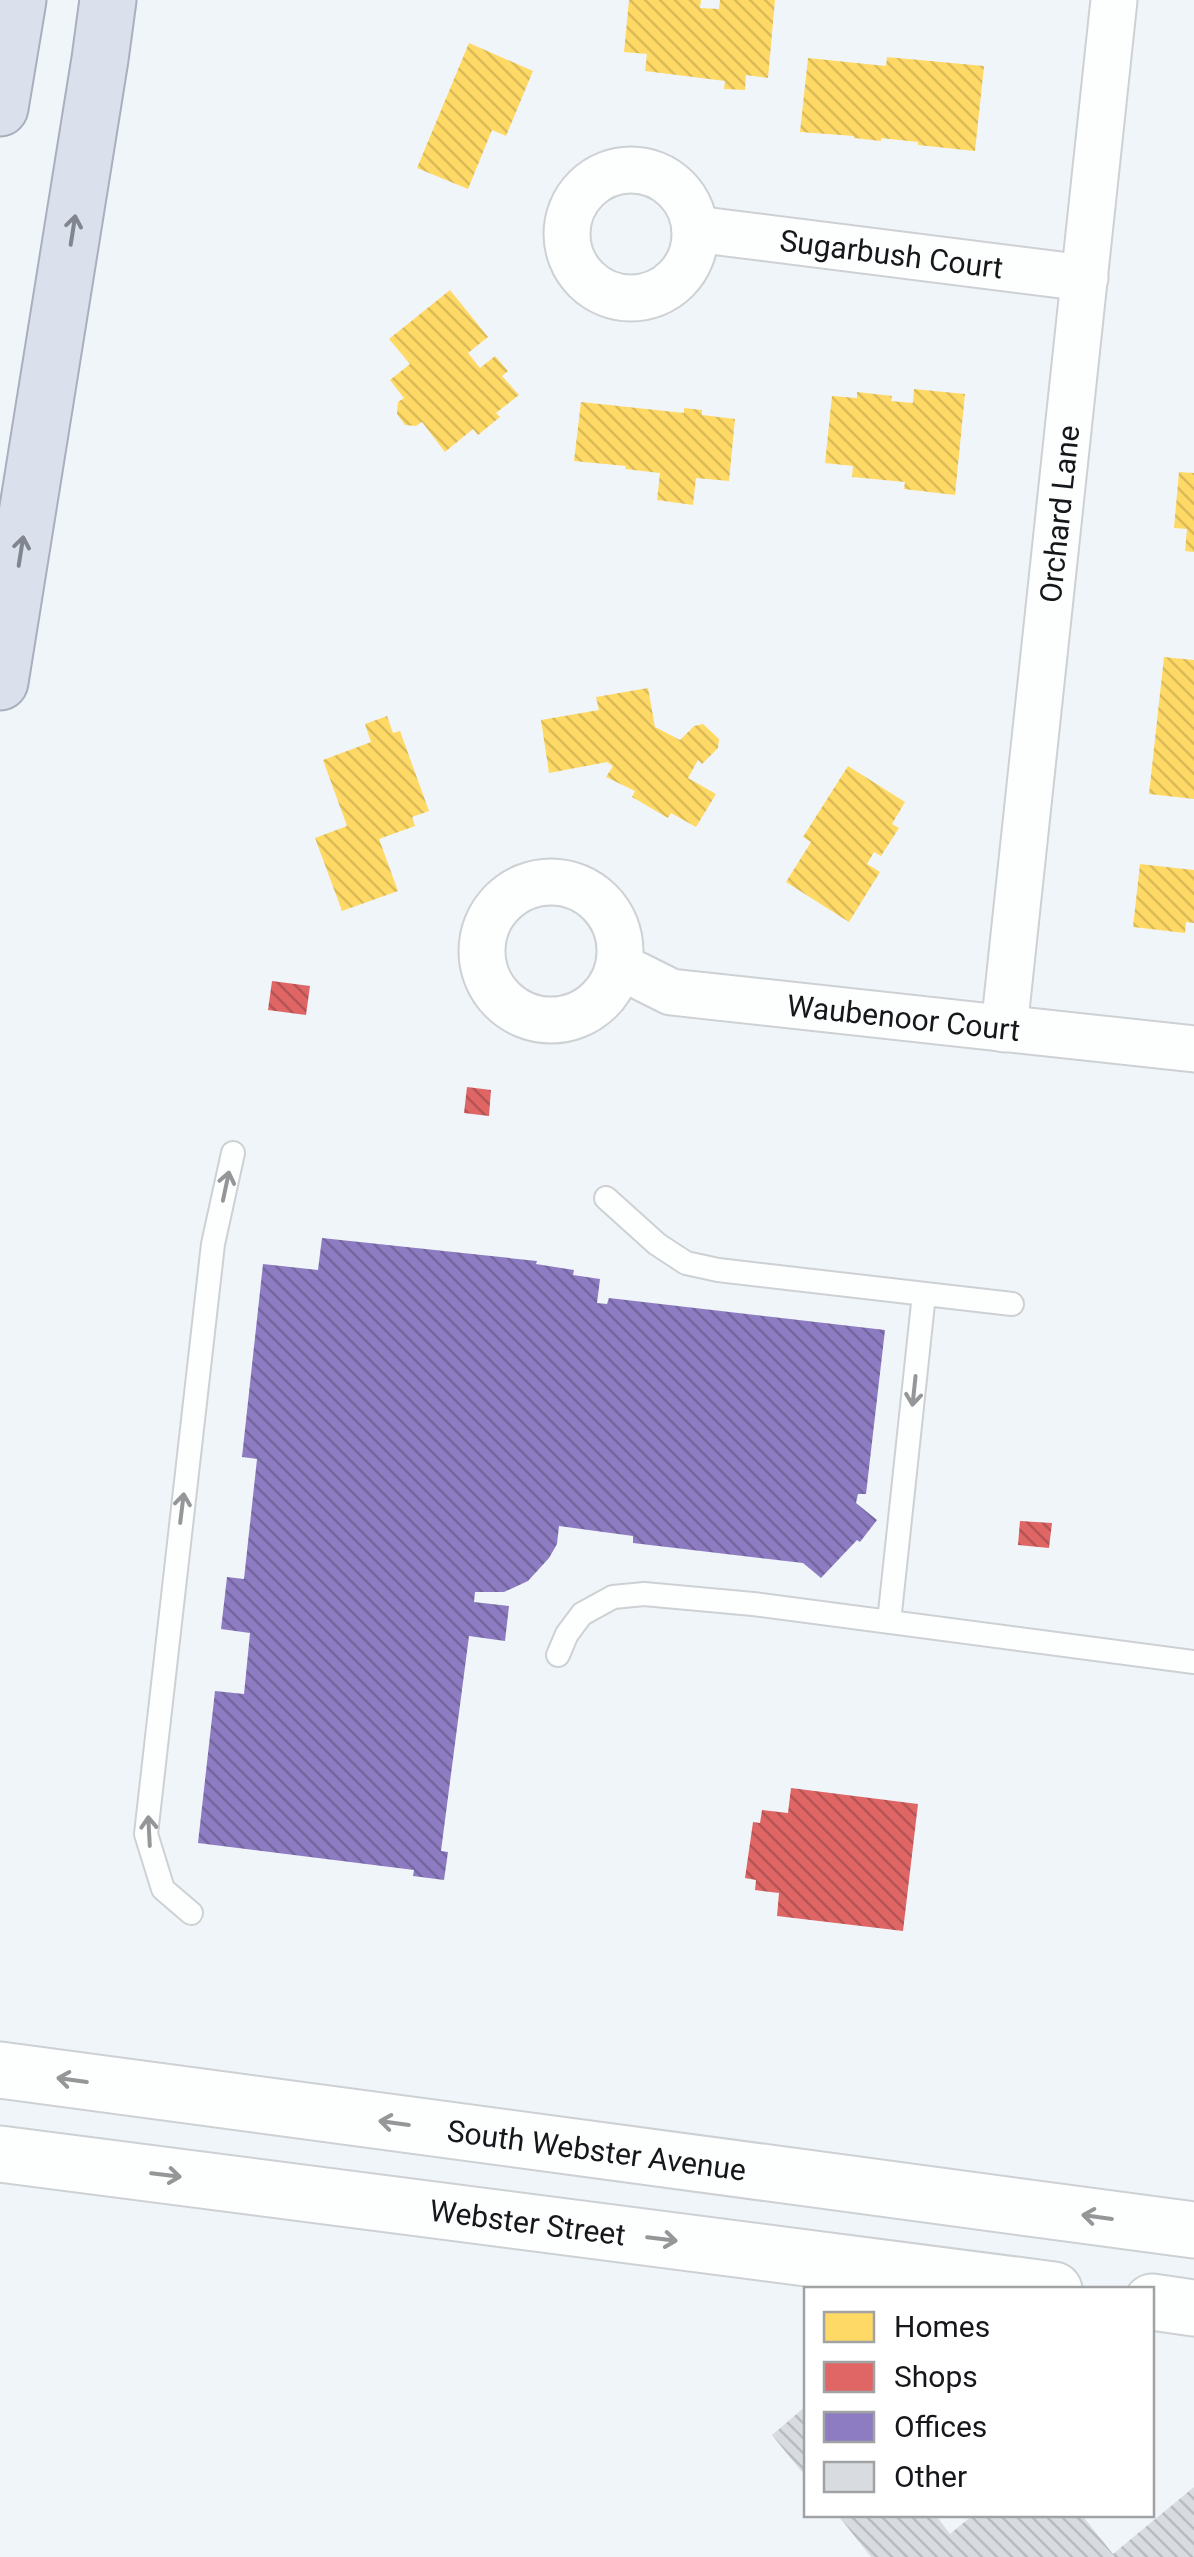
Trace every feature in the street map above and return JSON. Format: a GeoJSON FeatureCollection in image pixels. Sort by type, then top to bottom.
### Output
{"type":"FeatureCollection","features":[{"type":"Feature","properties":{"kind":"highway"},"geometry":{"type":"LineString","coordinates":[[0,108],[18,0]]}},
{"type":"Feature","properties":{"kind":"highway"},"geometry":{"type":"LineString","coordinates":[[0,682],[108,0]]}},
{"type":"Feature","properties":{"kind":"main road","name":"South Webster Avenue"},"geometry":{"type":"LineString","coordinates":[[0,2070],[1194,2230]]}},
{"type":"Feature","properties":{"kind":"main road","name":"Webster Street"},"geometry":{"type":"LineString","coordinates":[[0,2154],[1031,2287]]}},
{"type":"Feature","properties":{"kind":"main road"},"geometry":{"type":"LineString","coordinates":[[1154,2302],[1194,2308]]}},
{"type":"Feature","properties":{"kind":"street","name":"Orchard Lane"},"geometry":{"type":"LineString","coordinates":[[1004,1029],[1114,0]]}},
{"type":"Feature","properties":{"kind":"street","name":"Sugarbush Court"},"geometry":{"type":"LineString","coordinates":[[695,229],[1084,278]]}},
{"type":"Feature","properties":{"kind":"street","name":"Waubenoor Court"},"geometry":{"type":"LineString","coordinates":[[619,966],[671,992],[1194,1049]]}},
{"type":"Feature","properties":{"kind":"lane"},"geometry":{"type":"LineString","coordinates":[[191,1913],[163,1889],[146,1834],[213,1244],[233,1153]]}},
{"type":"Feature","properties":{"kind":"lane"},"geometry":{"type":"LineString","coordinates":[[606,1198],[644,1234],[686,1264],[1012,1304]]}},
{"type":"Feature","properties":{"kind":"lane"},"geometry":{"type":"LineString","coordinates":[[889,1622],[924,1294]]}},
{"type":"Feature","properties":{"kind":"lane"},"geometry":{"type":"LineString","coordinates":[[558,1655],[582,1614],[613,1597],[644,1594],[1194,1662]]}},
{"type":"Feature","properties":{"kind":"building: Homes"},"geometry":{"type":"Polygon","coordinates":[[[629,0],[701,0],[700,8],[719,9],[720,0],[775,0],[768,78],[746,75],[745,90],[724,89],[725,81],[645,71],[647,54],[624,52],[629,0]]]}},
{"type":"Feature","properties":{"kind":"building: Homes"},"geometry":{"type":"Polygon","coordinates":[[[469,43],[533,71],[506,136],[492,130],[468,189],[417,168],[469,43]]]}},
{"type":"Feature","properties":{"kind":"building: Homes"},"geometry":{"type":"Polygon","coordinates":[[[887,57],[984,66],[975,151],[800,132],[808,58],[886,66],[887,57]]]}},
{"type":"Feature","properties":{"kind":"building: Homes"},"geometry":{"type":"Polygon","coordinates":[[[450,290],[488,337],[468,353],[480,368],[495,356],[508,371],[502,376],[519,395],[496,413],[500,417],[478,435],[473,429],[445,452],[422,422],[405,425],[397,414],[398,402],[404,398],[390,380],[410,364],[389,339],[450,290]]]}},
{"type":"Feature","properties":{"kind":"building: Homes"},"geometry":{"type":"Polygon","coordinates":[[[914,389],[965,394],[955,495],[904,489],[905,482],[852,477],[853,466],[825,463],[832,396],[857,398],[857,392],[913,403],[914,389]]]}},
{"type":"Feature","properties":{"kind":"building: Homes"},"geometry":{"type":"Polygon","coordinates":[[[581,402],[684,413],[684,408],[702,410],[702,415],[735,419],[729,481],[696,478],[693,505],[657,500],[660,473],[574,461],[581,402]]]}},
{"type":"Feature","properties":{"kind":"building: Homes"},"geometry":{"type":"Polygon","coordinates":[[[1179,472],[1194,473],[1194,552],[1185,551],[1187,529],[1174,528],[1179,472]]]}},
{"type":"Feature","properties":{"kind":"building: Homes"},"geometry":{"type":"Polygon","coordinates":[[[1164,657],[1194,660],[1194,799],[1149,794],[1164,657]]]}},
{"type":"Feature","properties":{"kind":"building: Homes"},"geometry":{"type":"Polygon","coordinates":[[[648,688],[655,727],[680,740],[694,726],[703,724],[719,739],[718,748],[702,764],[698,760],[688,778],[716,794],[696,827],[671,813],[668,818],[632,797],[635,791],[606,777],[613,766],[607,762],[549,773],[541,720],[599,710],[596,697],[648,688]]]}},
{"type":"Feature","properties":{"kind":"building: Homes"},"geometry":{"type":"Polygon","coordinates":[[[387,716],[393,733],[400,731],[429,811],[412,817],[415,826],[379,839],[398,891],[342,911],[315,838],[347,826],[323,760],[371,742],[365,724],[387,716]]]}},
{"type":"Feature","properties":{"kind":"building: Homes"},"geometry":{"type":"Polygon","coordinates":[[[848,766],[905,802],[892,824],[899,828],[881,856],[874,852],[867,864],[880,872],[849,922],[786,882],[811,842],[803,837],[848,766]]]}},
{"type":"Feature","properties":{"kind":"building: Homes"},"geometry":{"type":"Polygon","coordinates":[[[1140,864],[1194,870],[1194,923],[1186,922],[1185,933],[1133,927],[1140,864]]]}},
{"type":"Feature","properties":{"kind":"building: Shops"},"geometry":{"type":"Polygon","coordinates":[[[272,981],[310,986],[306,1015],[268,1010],[272,981]]]}},
{"type":"Feature","properties":{"kind":"building: Shops"},"geometry":{"type":"Polygon","coordinates":[[[467,1087],[491,1090],[489,1116],[464,1113],[467,1087]]]}},
{"type":"Feature","properties":{"kind":"building: Shops"},"geometry":{"type":"Polygon","coordinates":[[[1020,1521],[1052,1523],[1049,1548],[1018,1545],[1020,1521]]]}},
{"type":"Feature","properties":{"kind":"building: Shops"},"geometry":{"type":"Polygon","coordinates":[[[791,1788],[918,1804],[903,1931],[777,1916],[779,1893],[755,1890],[756,1880],[745,1878],[753,1822],[760,1823],[762,1810],[788,1813],[791,1788]]]}},
{"type":"Feature","properties":{"kind":"building: Offices"},"geometry":{"type":"Polygon","coordinates":[[[322,1238],[537,1261],[536,1264],[574,1270],[573,1275],[600,1279],[597,1303],[607,1304],[609,1298],[885,1330],[866,1494],[858,1494],[856,1503],[877,1520],[860,1542],[857,1540],[821,1578],[803,1563],[633,1543],[633,1536],[559,1526],[557,1544],[528,1581],[504,1592],[475,1592],[474,1602],[509,1606],[505,1641],[469,1636],[441,1851],[448,1852],[444,1880],[413,1876],[414,1870],[198,1843],[215,1691],[244,1694],[250,1633],[221,1629],[227,1577],[244,1579],[257,1459],[242,1457],[263,1264],[318,1270],[322,1238]]]}},
{"type":"Feature","properties":{"kind":"building: Other"},"geometry":{"type":"Polygon","coordinates":[[[804,2408],[804,2475],[772,2435],[804,2408]]]}},
{"type":"Feature","properties":{"kind":"building: Other"},"geometry":{"type":"Polygon","coordinates":[[[1194,2487],[1194,2557],[871,2557],[839,2517],[937,2517],[950,2534],[970,2517],[1083,2517],[1113,2554],[1194,2487]]]}}]}
